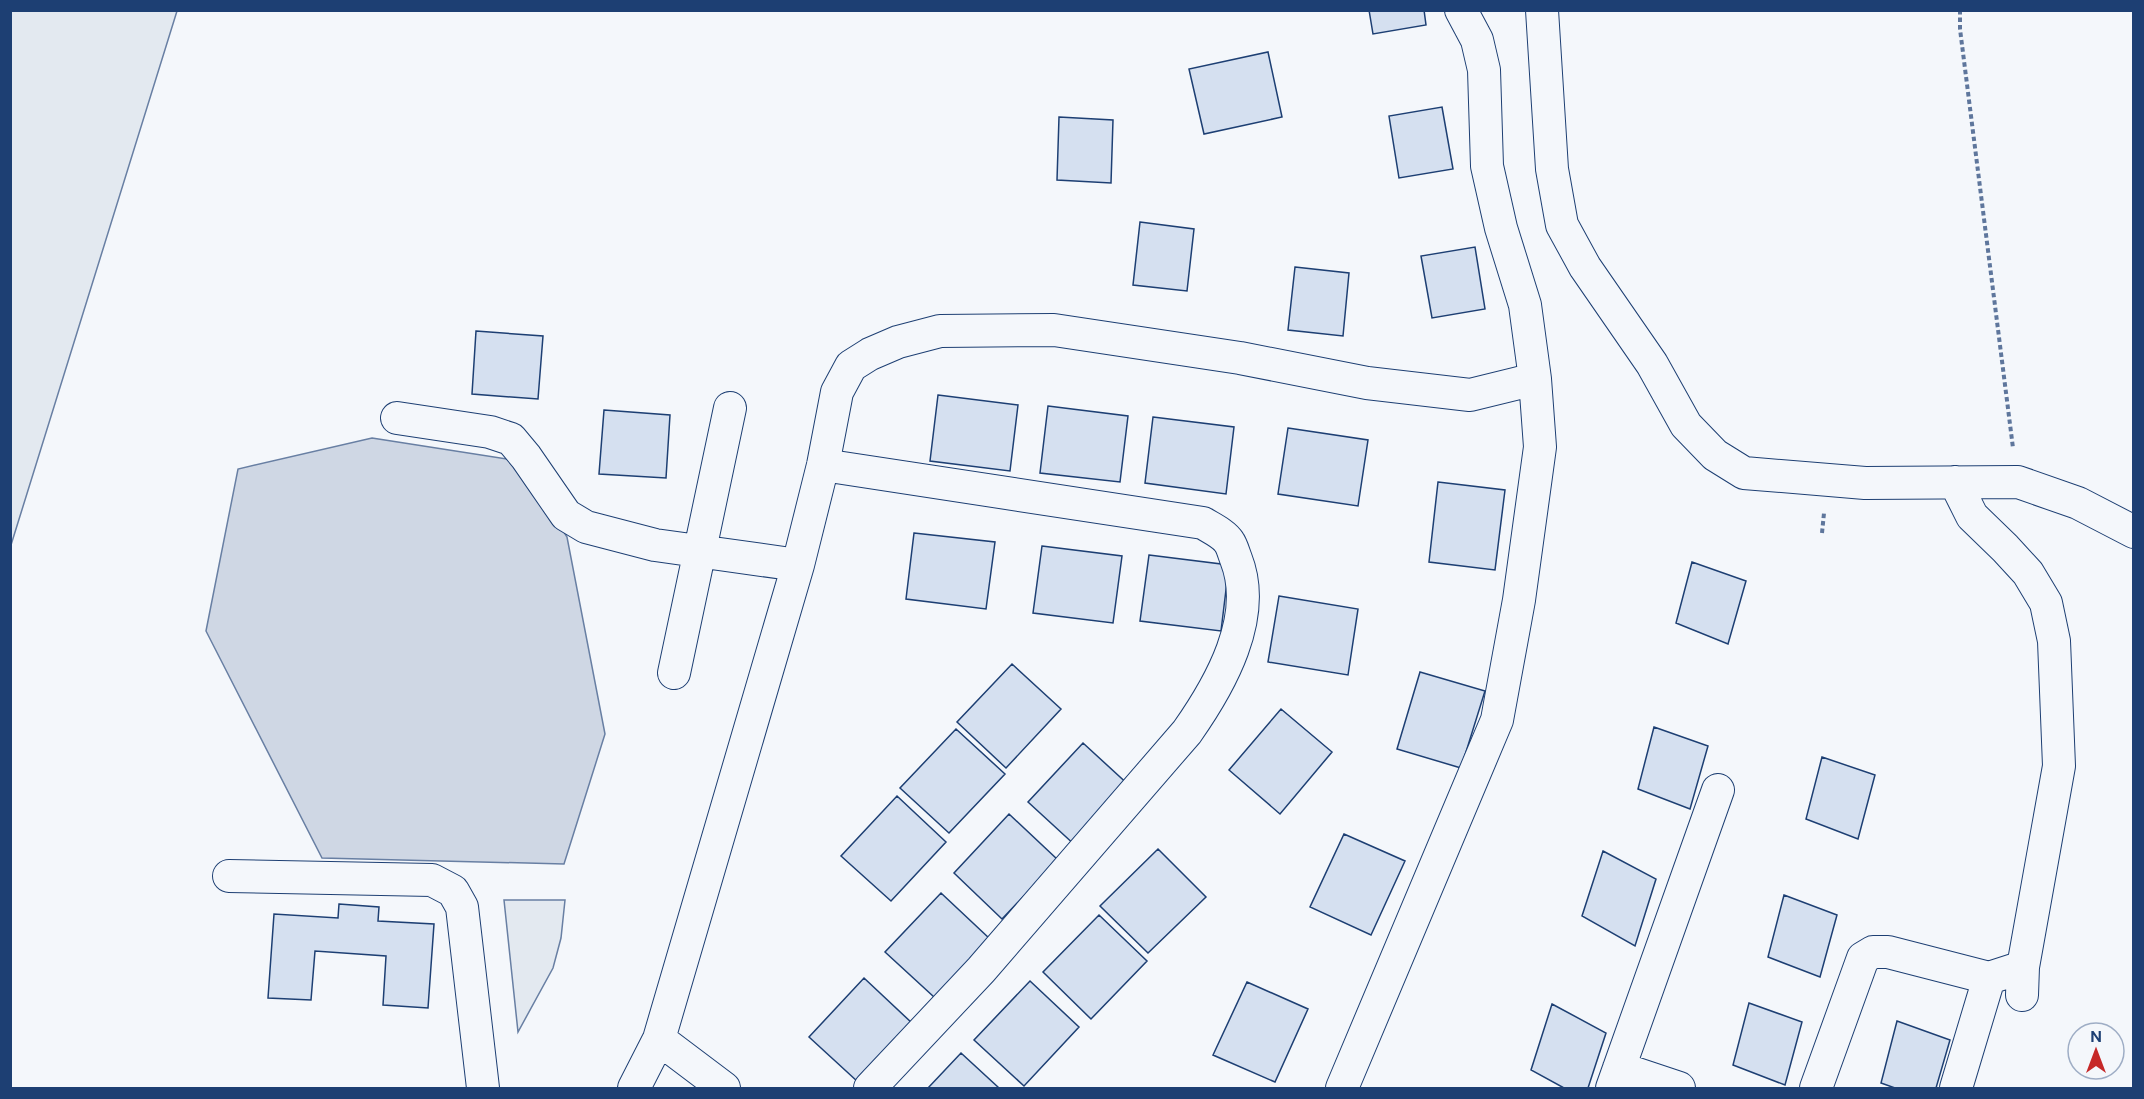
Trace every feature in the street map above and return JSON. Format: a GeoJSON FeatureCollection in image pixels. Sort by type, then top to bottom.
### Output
{"type":"FeatureCollection","features":[{"type":"Feature","properties":{"kind":"street"},"geometry":{"type":"LineString","coordinates":[[1342,1089],[1497,720],[1519,600],[1540,447],[1535,379],[1525,305],[1501,228],[1487,166],[1484,70],[1477,40],[1461,10]]}},
{"type":"Feature","properties":{"kind":"street"},"geometry":{"type":"LineString","coordinates":[[1542,10],[1552,169],[1562,225],[1585,267],[1653,364],[1686,425],[1714,455],[1744,473],[1864,483],[2018,482],[2078,503],[2133,532]]}},
{"type":"Feature","properties":{"kind":"street"},"geometry":{"type":"LineString","coordinates":[[634,1089],[659,1039],[798,565],[823,465],[837,393],[851,366],[870,354],[898,342],[940,331],[1054,330],[1240,358],[1367,383],[1470,395],[1535,379]]}},
{"type":"Feature","properties":{"kind":"street"},"geometry":{"type":"LineString","coordinates":[[674,673],[730,408]]}},
{"type":"Feature","properties":{"kind":"street"},"geometry":{"type":"LineString","coordinates":[[397,418],[490,432],[511,439],[566,515],[586,527],[655,545],[798,565]]}},
{"type":"Feature","properties":{"kind":"street"},"geometry":{"type":"LineString","coordinates":[[823,465],[1203,523],[1229,541],[1241,572],[1243,613],[1226,666],[1210,699],[1187,732],[981,970],[870,1089]]}},
{"type":"Feature","properties":{"kind":"street"},"geometry":{"type":"LineString","coordinates":[[1816,1089],[1863,958],[1873,952],[1888,952],[1989,978],[2022,981],[2059,766],[2054,641],[2046,603],[2028,573],[1972,516],[1955,482]]}},
{"type":"Feature","properties":{"kind":"street"},"geometry":{"type":"LineString","coordinates":[[1679,1089],[1615,1078],[1718,790]]}},
{"type":"Feature","properties":{"kind":"street"},"geometry":{"type":"LineString","coordinates":[[229,876],[432,880],[453,891],[462,907],[483,1089]]}},
{"type":"Feature","properties":{"kind":"street"},"geometry":{"type":"LineString","coordinates":[[1956,1089],[1989,978]]}},
{"type":"Feature","properties":{"kind":"street"},"geometry":{"type":"LineString","coordinates":[[659,1039],[724,1089]]}},
{"type":"Feature","properties":{"kind":"path"},"geometry":{"type":"LineString","coordinates":[[1960,10],[1959,29],[2018,482]]}},
{"type":"Feature","properties":{"kind":"shaded area"},"geometry":{"type":"Polygon","coordinates":[[[10,11],[177,11],[11,545],[10,11]]]}},
{"type":"Feature","properties":{"kind":"shaded area"},"geometry":{"type":"Polygon","coordinates":[[[372,438],[520,461],[567,537],[605,734],[564,864],[322,858],[206,631],[238,469],[372,438]]]}},
{"type":"Feature","properties":{"kind":"shaded area"},"geometry":{"type":"Polygon","coordinates":[[[504,900],[565,900],[561,938],[553,968],[518,1032],[504,900]]]}},
{"type":"Feature","properties":{"kind":"building"},"geometry":{"type":"Polygon","coordinates":[[[1369,10],[1424,10],[1426,25],[1373,34],[1369,10]]]}},
{"type":"Feature","properties":{"kind":"building"},"geometry":{"type":"Polygon","coordinates":[[[1268,52],[1282,117],[1204,134],[1189,69],[1268,52]]]}},
{"type":"Feature","properties":{"kind":"building"},"geometry":{"type":"Polygon","coordinates":[[[1442,107],[1453,169],[1399,178],[1389,116],[1442,107]]]}},
{"type":"Feature","properties":{"kind":"building"},"geometry":{"type":"Polygon","coordinates":[[[1059,117],[1113,120],[1111,183],[1057,180],[1059,117]]]}},
{"type":"Feature","properties":{"kind":"building"},"geometry":{"type":"Polygon","coordinates":[[[1140,222],[1194,229],[1187,291],[1133,285],[1140,222]]]}},
{"type":"Feature","properties":{"kind":"building"},"geometry":{"type":"Polygon","coordinates":[[[1475,247],[1485,309],[1432,318],[1421,256],[1475,247]]]}},
{"type":"Feature","properties":{"kind":"building"},"geometry":{"type":"Polygon","coordinates":[[[1295,267],[1349,273],[1343,336],[1288,330],[1295,267]]]}},
{"type":"Feature","properties":{"kind":"building"},"geometry":{"type":"Polygon","coordinates":[[[476,331],[543,336],[538,399],[472,394],[476,331]]]}},
{"type":"Feature","properties":{"kind":"building"},"geometry":{"type":"Polygon","coordinates":[[[938,395],[1018,405],[1010,471],[930,461],[938,395]]]}},
{"type":"Feature","properties":{"kind":"building"},"geometry":{"type":"Polygon","coordinates":[[[1048,406],[1128,416],[1120,482],[1040,473],[1048,406]]]}},
{"type":"Feature","properties":{"kind":"building"},"geometry":{"type":"Polygon","coordinates":[[[604,410],[670,415],[666,478],[599,474],[604,410]]]}},
{"type":"Feature","properties":{"kind":"building"},"geometry":{"type":"Polygon","coordinates":[[[1153,417],[1234,427],[1226,494],[1145,483],[1153,417]]]}},
{"type":"Feature","properties":{"kind":"building"},"geometry":{"type":"Polygon","coordinates":[[[1288,428],[1368,440],[1358,506],[1278,494],[1288,428]]]}},
{"type":"Feature","properties":{"kind":"building"},"geometry":{"type":"Polygon","coordinates":[[[1438,482],[1505,490],[1495,570],[1429,562],[1438,482]]]}},
{"type":"Feature","properties":{"kind":"building"},"geometry":{"type":"Polygon","coordinates":[[[914,533],[995,542],[986,609],[906,599],[914,533]]]}},
{"type":"Feature","properties":{"kind":"building"},"geometry":{"type":"Polygon","coordinates":[[[1042,546],[1122,556],[1113,623],[1033,613],[1042,546]]]}},
{"type":"Feature","properties":{"kind":"building"},"geometry":{"type":"Polygon","coordinates":[[[1149,555],[1229,565],[1221,631],[1140,621],[1149,555]]]}},
{"type":"Feature","properties":{"kind":"building"},"geometry":{"type":"Polygon","coordinates":[[[1692,562],[1746,581],[1728,644],[1676,623],[1692,562]]]}},
{"type":"Feature","properties":{"kind":"building"},"geometry":{"type":"Polygon","coordinates":[[[1279,596],[1358,609],[1348,675],[1268,662],[1279,596]]]}},
{"type":"Feature","properties":{"kind":"building"},"geometry":{"type":"Polygon","coordinates":[[[1012,664],[1061,709],[1006,768],[957,722],[1012,664]]]}},
{"type":"Feature","properties":{"kind":"building"},"geometry":{"type":"Polygon","coordinates":[[[1420,672],[1485,691],[1461,768],[1397,749],[1420,672]]]}},
{"type":"Feature","properties":{"kind":"building"},"geometry":{"type":"Polygon","coordinates":[[[1281,709],[1332,752],[1280,814],[1229,770],[1281,709]]]}},
{"type":"Feature","properties":{"kind":"building"},"geometry":{"type":"Polygon","coordinates":[[[1654,727],[1708,746],[1690,809],[1638,789],[1654,727]]]}},
{"type":"Feature","properties":{"kind":"building"},"geometry":{"type":"Polygon","coordinates":[[[956,729],[1005,774],[949,833],[900,788],[956,729]]]}},
{"type":"Feature","properties":{"kind":"building"},"geometry":{"type":"Polygon","coordinates":[[[1083,743],[1132,788],[1077,847],[1028,802],[1083,743]]]}},
{"type":"Feature","properties":{"kind":"building"},"geometry":{"type":"Polygon","coordinates":[[[1822,757],[1875,775],[1858,839],[1806,819],[1822,757]]]}},
{"type":"Feature","properties":{"kind":"building"},"geometry":{"type":"Polygon","coordinates":[[[897,796],[946,842],[891,901],[841,856],[897,796]]]}},
{"type":"Feature","properties":{"kind":"building"},"geometry":{"type":"Polygon","coordinates":[[[1009,814],[1058,860],[1002,919],[954,873],[1009,814]]]}},
{"type":"Feature","properties":{"kind":"building"},"geometry":{"type":"Polygon","coordinates":[[[1344,834],[1405,861],[1371,935],[1310,907],[1344,834]]]}},
{"type":"Feature","properties":{"kind":"building"},"geometry":{"type":"Polygon","coordinates":[[[1158,849],[1206,897],[1148,953],[1100,906],[1158,849]]]}},
{"type":"Feature","properties":{"kind":"building"},"geometry":{"type":"Polygon","coordinates":[[[1603,851],[1656,879],[1635,946],[1582,916],[1603,851]]]}},
{"type":"Feature","properties":{"kind":"building"},"geometry":{"type":"Polygon","coordinates":[[[941,893],[990,939],[934,997],[885,952],[941,893]]]}},
{"type":"Feature","properties":{"kind":"building"},"geometry":{"type":"Polygon","coordinates":[[[1784,895],[1837,915],[1820,977],[1768,957],[1784,895]]]}},
{"type":"Feature","properties":{"kind":"building"},"geometry":{"type":"Polygon","coordinates":[[[339,904],[379,907],[378,921],[434,924],[428,1008],[383,1005],[386,956],[315,951],[311,1000],[268,998],[274,914],[338,918],[339,904]]]}},
{"type":"Feature","properties":{"kind":"building"},"geometry":{"type":"Polygon","coordinates":[[[1099,915],[1147,961],[1091,1019],[1043,972],[1099,915]]]}},
{"type":"Feature","properties":{"kind":"building"},"geometry":{"type":"Polygon","coordinates":[[[864,978],[913,1024],[858,1082],[809,1037],[864,978]]]}},
{"type":"Feature","properties":{"kind":"building"},"geometry":{"type":"Polygon","coordinates":[[[1030,981],[1079,1027],[1024,1086],[974,1040],[1030,981]]]}},
{"type":"Feature","properties":{"kind":"building"},"geometry":{"type":"Polygon","coordinates":[[[1247,982],[1308,1009],[1275,1082],[1213,1055],[1247,982]]]}},
{"type":"Feature","properties":{"kind":"building"},"geometry":{"type":"Polygon","coordinates":[[[1749,1003],[1802,1022],[1785,1085],[1733,1065],[1749,1003]]]}},
{"type":"Feature","properties":{"kind":"building"},"geometry":{"type":"Polygon","coordinates":[[[1552,1004],[1606,1033],[1588,1088],[1564,1088],[1531,1070],[1552,1004]]]}},
{"type":"Feature","properties":{"kind":"building"},"geometry":{"type":"Polygon","coordinates":[[[1897,1021],[1950,1040],[1936,1088],[1895,1088],[1881,1083],[1897,1021]]]}},
{"type":"Feature","properties":{"kind":"building"},"geometry":{"type":"Polygon","coordinates":[[[961,1053],[999,1088],[928,1088],[961,1053]]]}}]}
